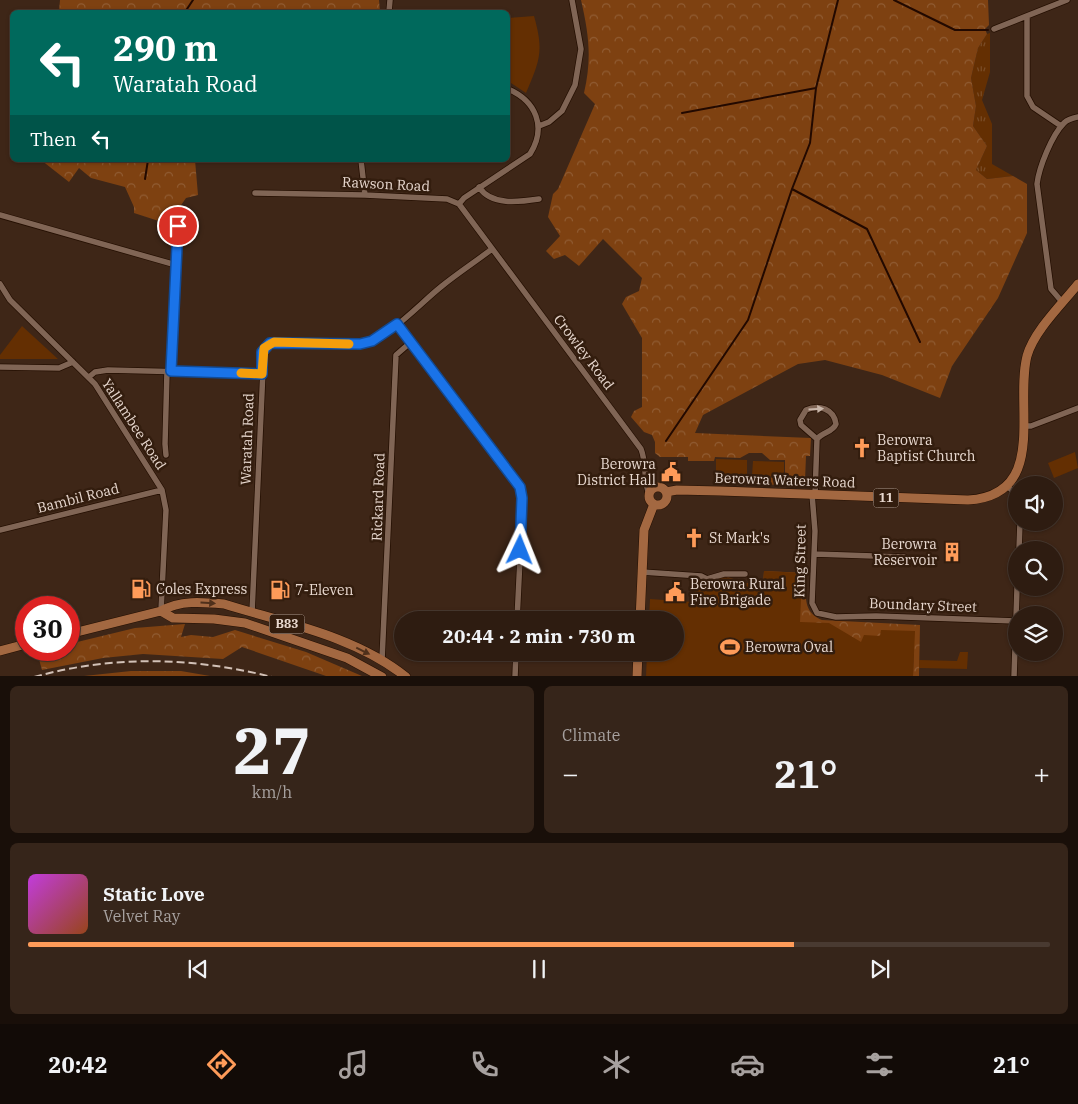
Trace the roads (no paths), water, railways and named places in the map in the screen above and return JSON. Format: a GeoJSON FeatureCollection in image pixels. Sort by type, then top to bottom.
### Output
{"type":"FeatureCollection","features":[{"type":"Feature","properties":{"kind":"main road"},"geometry":{"type":"LineString","coordinates":[[1007,486],[1020,464],[1024,426],[1027,357],[1031,345],[1078,284]]}},
{"type":"Feature","properties":{"kind":"main road","name":"Berowra Waters Road"},"geometry":{"type":"LineString","coordinates":[[666,492],[678,490],[981,500],[1007,486]]}},
{"type":"Feature","properties":{"kind":"main road"},"geometry":{"type":"LineString","coordinates":[[656,487],[662,488],[666,492],[664,502],[654,504],[649,499],[649,494],[656,487]]}},
{"type":"Feature","properties":{"kind":"main road"},"geometry":{"type":"LineString","coordinates":[[640,611],[644,530],[654,504]]}},
{"type":"Feature","properties":{"kind":"main road","name":"B83"},"geometry":{"type":"LineString","coordinates":[[80,631],[161,611],[174,604],[207,602],[224,604],[346,642],[382,660],[406,676]]}},
{"type":"Feature","properties":{"kind":"main road","name":"B83"},"geometry":{"type":"LineString","coordinates":[[161,611],[173,618],[214,619],[245,623],[347,658],[382,676]]}},
{"type":"Feature","properties":{"kind":"main road"},"geometry":{"type":"LineString","coordinates":[[0,651],[15,647]]}},
{"type":"Feature","properties":{"kind":"main road"},"geometry":{"type":"LineString","coordinates":[[637,676],[638,661]]}},
{"type":"Feature","properties":{"kind":"street"},"geometry":{"type":"LineString","coordinates":[[539,126],[549,122],[562,111],[575,85],[581,49],[572,0]]}},
{"type":"Feature","properties":{"kind":"street"},"geometry":{"type":"LineString","coordinates":[[994,29],[1068,0]]}},
{"type":"Feature","properties":{"kind":"street"},"geometry":{"type":"LineString","coordinates":[[1028,16],[1027,96],[1033,107],[1061,126]]}},
{"type":"Feature","properties":{"kind":"street"},"geometry":{"type":"LineString","coordinates":[[492,249],[458,204],[479,187],[530,154],[539,136],[539,126],[532,109],[510,90]]}},
{"type":"Feature","properties":{"kind":"street"},"geometry":{"type":"LineString","coordinates":[[1063,303],[1051,289],[1037,188],[1040,169],[1061,126],[1069,119],[1078,117]]}},
{"type":"Feature","properties":{"kind":"street"},"geometry":{"type":"LineString","coordinates":[[361,162],[365,195]]}},
{"type":"Feature","properties":{"kind":"street"},"geometry":{"type":"LineString","coordinates":[[479,187],[484,195],[491,200],[524,201],[539,199]]}},
{"type":"Feature","properties":{"kind":"street","name":"Rawson Road"},"geometry":{"type":"LineString","coordinates":[[255,193],[447,199],[458,204]]}},
{"type":"Feature","properties":{"kind":"street"},"geometry":{"type":"LineString","coordinates":[[166,455],[165,444],[178,210]]}},
{"type":"Feature","properties":{"kind":"street"},"geometry":{"type":"LineString","coordinates":[[0,215],[176,265]]}},
{"type":"Feature","properties":{"kind":"street","name":"Waratah Road"},"geometry":{"type":"LineString","coordinates":[[252,613],[262,352],[270,343],[360,344],[372,341],[397,324],[427,298],[492,249]]}},
{"type":"Feature","properties":{"kind":"street","name":"Crowley Road"},"geometry":{"type":"LineString","coordinates":[[492,249],[641,450],[646,473],[646,486],[649,494]]}},
{"type":"Feature","properties":{"kind":"street","name":"Yallambee Road"},"geometry":{"type":"LineString","coordinates":[[0,285],[10,300],[89,377],[101,392],[162,490],[166,510],[161,611]]}},
{"type":"Feature","properties":{"kind":"street"},"geometry":{"type":"LineString","coordinates":[[397,324],[520,487],[522,498],[517,611]]}},
{"type":"Feature","properties":{"kind":"street","name":"Rickard Road"},"geometry":{"type":"LineString","coordinates":[[382,660],[396,355],[411,342]]}},
{"type":"Feature","properties":{"kind":"street"},"geometry":{"type":"LineString","coordinates":[[0,367],[58,368],[73,362]]}},
{"type":"Feature","properties":{"kind":"street"},"geometry":{"type":"LineString","coordinates":[[89,377],[95,372],[108,370],[262,374]]}},
{"type":"Feature","properties":{"kind":"street"},"geometry":{"type":"LineString","coordinates":[[817,407],[829,411],[836,419],[836,424],[832,430],[823,433],[817,439],[801,425],[800,420],[806,410],[817,407]]}},
{"type":"Feature","properties":{"kind":"street"},"geometry":{"type":"LineString","coordinates":[[1024,426],[1031,426],[1078,408]]}},
{"type":"Feature","properties":{"kind":"street","name":"King Street"},"geometry":{"type":"LineString","coordinates":[[817,439],[814,494],[813,607],[817,613],[830,616]]}},
{"type":"Feature","properties":{"kind":"street","name":"Crowley Road"},"geometry":{"type":"LineString","coordinates":[[646,473],[656,487]]}},
{"type":"Feature","properties":{"kind":"street","name":"Bambil Road"},"geometry":{"type":"LineString","coordinates":[[0,530],[162,490]]}},
{"type":"Feature","properties":{"kind":"street"},"geometry":{"type":"LineString","coordinates":[[814,554],[904,557]]}},
{"type":"Feature","properties":{"kind":"street"},"geometry":{"type":"LineString","coordinates":[[642,572],[701,576],[707,579],[724,574],[745,574]]}},
{"type":"Feature","properties":{"kind":"street","name":"Boundary Street"},"geometry":{"type":"LineString","coordinates":[[830,616],[1008,621]]}},
{"type":"Feature","properties":{"kind":"street"},"geometry":{"type":"LineString","coordinates":[[515,676],[516,661]]}},
{"type":"Feature","properties":{"kind":"street"},"geometry":{"type":"LineString","coordinates":[[1014,676],[1015,661]]}},
{"type":"Feature","properties":{"kind":"waterway"},"geometry":{"type":"LineString","coordinates":[[186,10],[193,0]]}},
{"type":"Feature","properties":{"kind":"waterway"},"geometry":{"type":"LineString","coordinates":[[666,441],[748,320],[792,189],[810,143],[816,88],[838,0]]}},
{"type":"Feature","properties":{"kind":"waterway"},"geometry":{"type":"LineString","coordinates":[[894,0],[955,30],[988,30]]}},
{"type":"Feature","properties":{"kind":"waterway"},"geometry":{"type":"LineString","coordinates":[[682,113],[816,88]]}},
{"type":"Feature","properties":{"kind":"waterway"},"geometry":{"type":"LineString","coordinates":[[145,179],[148,162]]}},
{"type":"Feature","properties":{"kind":"waterway"},"geometry":{"type":"LineString","coordinates":[[792,189],[867,229],[920,342]]}},
{"type":"Feature","properties":{"kind":"railway"},"geometry":{"type":"LineString","coordinates":[[38,676],[93,665],[153,661],[213,665],[268,676]]}},
{"type":"Feature","properties":{"kind":"place","name":"Berowra Baptist Church"},"geometry":{"type":"Point","coordinates":[862,448]}},
{"type":"Feature","properties":{"kind":"place","name":"Berowra District Hall"},"geometry":{"type":"Point","coordinates":[671,472]}},
{"type":"Feature","properties":{"kind":"place","name":"St Mark's"},"geometry":{"type":"Point","coordinates":[694,538]}},
{"type":"Feature","properties":{"kind":"place","name":"Berowra Reservoir"},"geometry":{"type":"Point","coordinates":[952,552]}},
{"type":"Feature","properties":{"kind":"place","name":"Coles Express"},"geometry":{"type":"Point","coordinates":[141,589]}},
{"type":"Feature","properties":{"kind":"place","name":"7-Eleven"},"geometry":{"type":"Point","coordinates":[280,590]}},
{"type":"Feature","properties":{"kind":"place","name":"Berowra Rural Fire Brigade"},"geometry":{"type":"Point","coordinates":[675,592]}},
{"type":"Feature","properties":{"kind":"place","name":"Berowra Oval"},"geometry":{"type":"Point","coordinates":[730,647]}}]}
